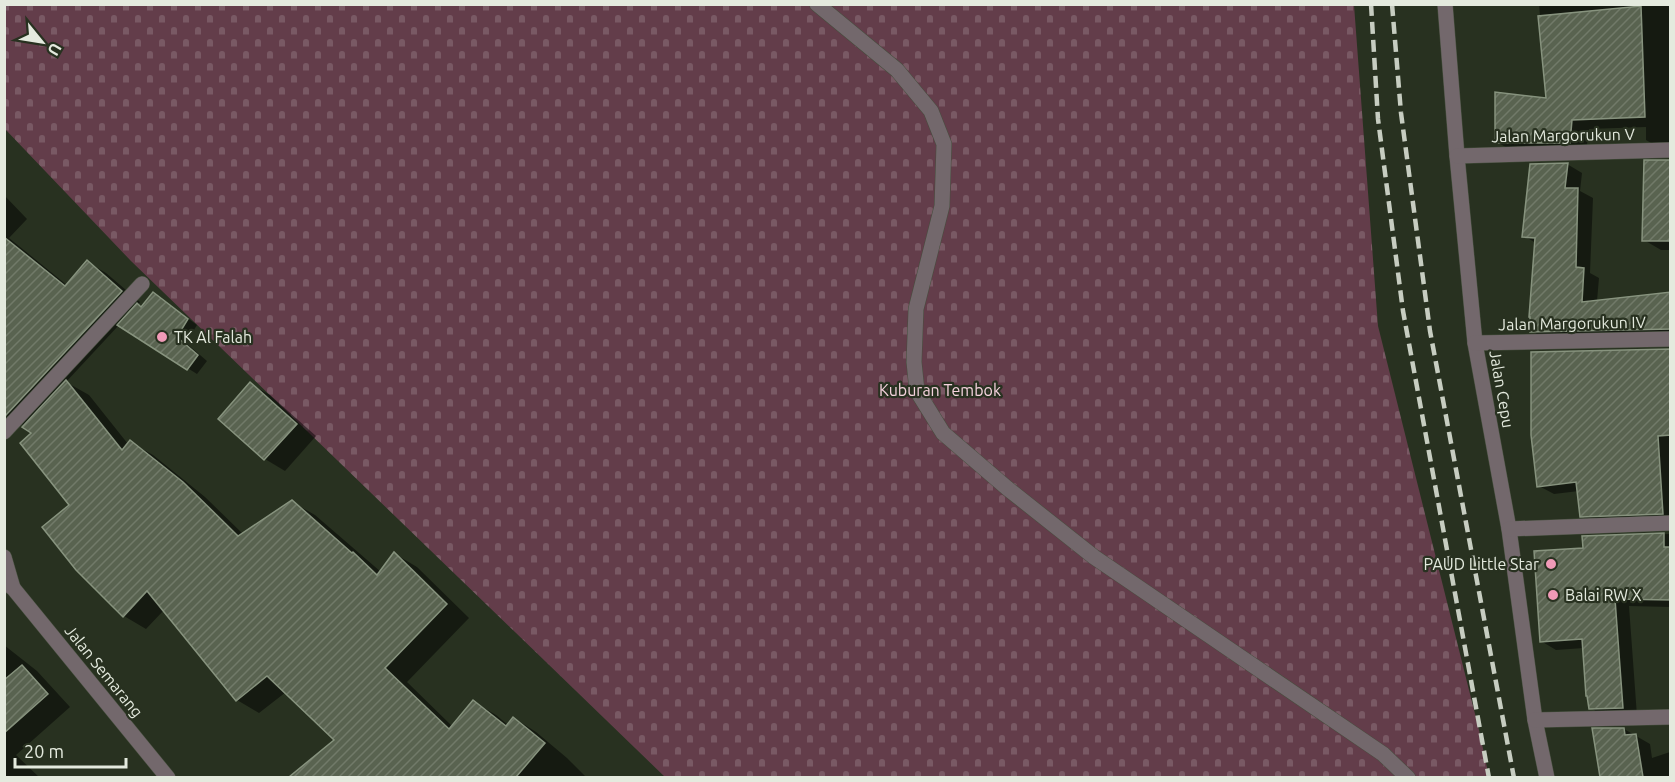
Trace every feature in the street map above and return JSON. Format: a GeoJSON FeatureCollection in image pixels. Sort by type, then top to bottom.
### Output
{"type":"FeatureCollection","features":[{"type":"Feature","properties":{"kind":"street"},"geometry":{"type":"LineString","coordinates":[[817,4],[897,70],[931,111],[944,144],[942,206],[916,309],[914,362],[917,391],[943,433],[1006,488],[1094,557],[1383,754],[1408,777]]}},
{"type":"Feature","properties":{"kind":"street","name":"Jalan Cepu"},"geometry":{"type":"LineString","coordinates":[[1445,4],[1475,344],[1509,529],[1535,720],[1547,777]]}},
{"type":"Feature","properties":{"kind":"street","name":"Jalan Margorukun V"},"geometry":{"type":"LineString","coordinates":[[1457,156],[1671,150]]}},
{"type":"Feature","properties":{"kind":"street"},"geometry":{"type":"LineString","coordinates":[[4,432],[142,284]]}},
{"type":"Feature","properties":{"kind":"street","name":"Jalan Margorukun IV"},"geometry":{"type":"LineString","coordinates":[[1475,344],[1671,339]]}},
{"type":"Feature","properties":{"kind":"street"},"geometry":{"type":"LineString","coordinates":[[1509,529],[1671,523]]}},
{"type":"Feature","properties":{"kind":"street","name":"Jalan Semarang"},"geometry":{"type":"LineString","coordinates":[[4,557],[9,585],[168,777]]}},
{"type":"Feature","properties":{"kind":"street"},"geometry":{"type":"LineString","coordinates":[[1535,720],[1671,717]]}},
{"type":"Feature","properties":{"kind":"green space","name":"Kuburan Tembok"},"geometry":{"type":"Polygon","coordinates":[[[5,5],[1354,5],[1378,326],[1489,777],[665,777],[131,261],[5,129],[5,5]]]}},
{"type":"Feature","properties":{"kind":"building"},"geometry":{"type":"Polygon","coordinates":[[[1641,6],[1645,117],[1572,120],[1570,143],[1495,143],[1495,92],[1546,98],[1538,16],[1641,6]]]}},
{"type":"Feature","properties":{"kind":"building"},"geometry":{"type":"Polygon","coordinates":[[[1644,160],[1671,160],[1671,241],[1642,241],[1644,160]]]}},
{"type":"Feature","properties":{"kind":"building"},"geometry":{"type":"Polygon","coordinates":[[[1568,163],[1565,188],[1578,188],[1576,267],[1584,268],[1582,302],[1671,292],[1671,329],[1530,332],[1535,238],[1522,237],[1530,164],[1568,163]]]}},
{"type":"Feature","properties":{"kind":"building"},"geometry":{"type":"Polygon","coordinates":[[[4,237],[65,286],[87,260],[122,291],[5,416],[4,237]]]}},
{"type":"Feature","properties":{"kind":"building"},"geometry":{"type":"Polygon","coordinates":[[[153,292],[188,319],[177,337],[198,355],[187,370],[117,325],[137,303],[141,307],[153,292]]]}},
{"type":"Feature","properties":{"kind":"building"},"geometry":{"type":"Polygon","coordinates":[[[1671,349],[1671,435],[1658,436],[1663,514],[1580,517],[1576,482],[1537,487],[1531,435],[1531,352],[1671,349]]]}},
{"type":"Feature","properties":{"kind":"building"},"geometry":{"type":"Polygon","coordinates":[[[66,380],[122,450],[130,440],[183,482],[238,536],[292,500],[377,575],[394,552],[447,604],[385,668],[449,729],[473,700],[506,726],[513,717],[545,743],[516,777],[289,777],[334,740],[267,676],[236,701],[147,591],[123,617],[76,570],[42,527],[69,505],[20,443],[31,433],[22,427],[66,380]]]}},
{"type":"Feature","properties":{"kind":"building"},"geometry":{"type":"Polygon","coordinates":[[[250,382],[297,424],[264,460],[218,419],[250,382]]]}},
{"type":"Feature","properties":{"kind":"building"},"geometry":{"type":"Polygon","coordinates":[[[1664,533],[1664,547],[1671,547],[1671,600],[1615,599],[1623,708],[1589,709],[1582,639],[1540,642],[1534,551],[1583,548],[1582,536],[1664,533]]]}},
{"type":"Feature","properties":{"kind":"building"},"geometry":{"type":"Polygon","coordinates":[[[22,665],[48,694],[4,733],[4,680],[22,665]]]}},
{"type":"Feature","properties":{"kind":"building"},"geometry":{"type":"Polygon","coordinates":[[[1592,728],[1624,728],[1625,735],[1636,734],[1643,777],[1600,777],[1592,728]]]}},
{"type":"Feature","properties":{"kind":"railway"},"geometry":{"type":"LineString","coordinates":[[1371,4],[1378,119],[1403,311],[1489,778]]}},
{"type":"Feature","properties":{"kind":"railway"},"geometry":{"type":"LineString","coordinates":[[1392,4],[1401,113],[1430,331],[1514,778]]}},
{"type":"Feature","properties":{"kind":"place","name":"TK Al Falah"},"geometry":{"type":"Point","coordinates":[162,337]}},
{"type":"Feature","properties":{"kind":"place","name":"PAUD Little Star"},"geometry":{"type":"Point","coordinates":[1551,564]}},
{"type":"Feature","properties":{"kind":"place","name":"Balai RW X"},"geometry":{"type":"Point","coordinates":[1553,595]}}]}
